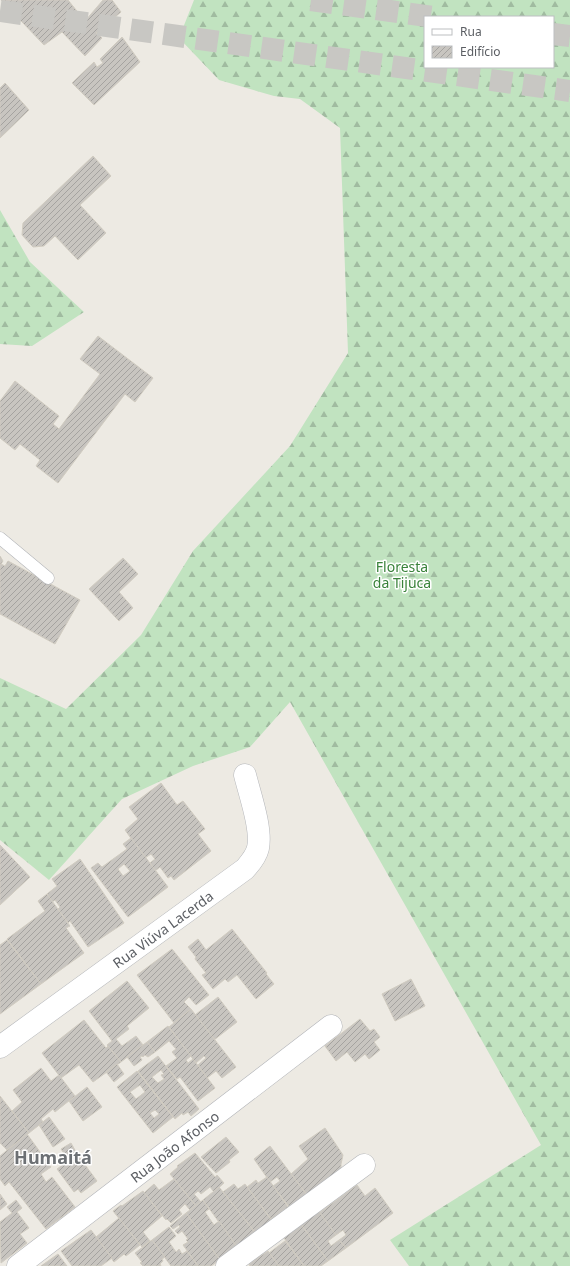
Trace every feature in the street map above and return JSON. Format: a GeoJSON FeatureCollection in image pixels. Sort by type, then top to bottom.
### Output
{"type":"FeatureCollection","features":[{"type":"Feature","properties":{"kind":"street","name":"Rua Viúva Lacerda"},"geometry":{"type":"LineString","coordinates":[[0,1048],[245,869],[253,859],[258,848],[258,830],[245,776]]}},
{"type":"Feature","properties":{"kind":"street","name":"Rua João Afonso"},"geometry":{"type":"LineString","coordinates":[[18,1266],[331,1026]]}},
{"type":"Feature","properties":{"kind":"street"},"geometry":{"type":"LineString","coordinates":[[227,1266],[364,1165]]}},
{"type":"Feature","properties":{"kind":"lane"},"geometry":{"type":"LineString","coordinates":[[0,538],[48,578]]}},
{"type":"Feature","properties":{"kind":"green space","name":"Floresta da Tijuca"},"geometry":{"type":"Polygon","coordinates":[[[194,0],[570,0],[570,1266],[409,1266],[390,1240],[541,1145],[290,702],[250,747],[193,766],[122,799],[49,880],[0,840],[0,678],[66,709],[141,635],[193,551],[290,446],[348,353],[340,128],[300,99],[274,96],[219,80],[179,38],[194,0]]]}},
{"type":"Feature","properties":{"kind":"green space"},"geometry":{"type":"Polygon","coordinates":[[[0,210],[30,262],[84,312],[32,346],[0,344],[0,210]]]}},
{"type":"Feature","properties":{"kind":"building"},"geometry":{"type":"Polygon","coordinates":[[[1,0],[68,0],[85,21],[103,0],[112,0],[121,12],[96,33],[102,38],[85,56],[62,32],[44,45],[1,0]]]}},
{"type":"Feature","properties":{"kind":"building"},"geometry":{"type":"Polygon","coordinates":[[[122,37],[140,62],[94,105],[72,83],[94,62],[97,67],[103,63],[100,59],[122,37]]]}},
{"type":"Feature","properties":{"kind":"building"},"geometry":{"type":"Polygon","coordinates":[[[5,83],[29,110],[0,138],[0,88],[5,83]]]}},
{"type":"Feature","properties":{"kind":"building"},"geometry":{"type":"Polygon","coordinates":[[[93,156],[111,176],[80,205],[106,233],[78,260],[55,236],[44,246],[33,247],[22,235],[23,223],[93,156]]]}},
{"type":"Feature","properties":{"kind":"building"},"geometry":{"type":"Polygon","coordinates":[[[98,336],[153,378],[135,402],[125,394],[58,483],[36,466],[40,460],[20,444],[15,450],[0,438],[0,401],[15,381],[59,416],[53,424],[59,429],[100,374],[80,359],[98,336]]]}},
{"type":"Feature","properties":{"kind":"building"},"geometry":{"type":"Polygon","coordinates":[[[0,556],[3,561],[1,564],[5,566],[8,561],[80,600],[55,644],[0,614],[0,556]]]}},
{"type":"Feature","properties":{"kind":"building"},"geometry":{"type":"Polygon","coordinates":[[[123,558],[138,574],[119,592],[133,608],[119,621],[89,589],[123,558]]]}},
{"type":"Feature","properties":{"kind":"building"},"geometry":{"type":"Polygon","coordinates":[[[161,783],[177,805],[183,801],[205,829],[198,834],[211,851],[174,880],[171,876],[168,878],[160,867],[155,871],[150,863],[155,859],[151,854],[145,858],[125,830],[138,819],[129,807],[161,783]]]}},
{"type":"Feature","properties":{"kind":"building"},"geometry":{"type":"Polygon","coordinates":[[[131,838],[168,887],[128,917],[91,868],[98,863],[102,867],[127,849],[123,844],[131,838]],[[124,864],[118,869],[123,876],[130,871],[124,864]]]}},
{"type":"Feature","properties":{"kind":"building"},"geometry":{"type":"Polygon","coordinates":[[[0,845],[30,877],[0,905],[0,845]]]}},
{"type":"Feature","properties":{"kind":"building"},"geometry":{"type":"Polygon","coordinates":[[[80,859],[124,923],[88,947],[70,921],[68,923],[58,909],[60,907],[55,900],[52,902],[47,894],[57,886],[52,879],[80,859]]]}},
{"type":"Feature","properties":{"kind":"building"},"geometry":{"type":"Polygon","coordinates":[[[47,894],[70,926],[66,928],[84,953],[41,984],[7,939],[45,911],[38,901],[47,894]]]}},
{"type":"Feature","properties":{"kind":"building"},"geometry":{"type":"Polygon","coordinates":[[[232,929],[274,984],[256,999],[237,975],[228,982],[225,979],[213,989],[202,975],[206,973],[188,947],[198,939],[206,950],[232,929]]]}},
{"type":"Feature","properties":{"kind":"building"},"geometry":{"type":"Polygon","coordinates":[[[7,940],[41,984],[0,1014],[0,945],[7,940]]]}},
{"type":"Feature","properties":{"kind":"building"},"geometry":{"type":"Polygon","coordinates":[[[172,949],[209,995],[196,1005],[189,997],[184,1002],[191,1009],[174,1023],[137,975],[172,949]]]}},
{"type":"Feature","properties":{"kind":"building"},"geometry":{"type":"Polygon","coordinates":[[[411,979],[425,1006],[395,1021],[382,994],[411,979]]]}},
{"type":"Feature","properties":{"kind":"building"},"geometry":{"type":"Polygon","coordinates":[[[127,981],[149,1008],[127,1026],[129,1029],[116,1039],[122,1046],[136,1036],[143,1045],[121,1062],[107,1045],[112,1041],[89,1011],[127,981]]]}},
{"type":"Feature","properties":{"kind":"building"},"geometry":{"type":"Polygon","coordinates":[[[218,997],[237,1022],[214,1040],[195,1015],[218,997]]]}},
{"type":"Feature","properties":{"kind":"building"},"geometry":{"type":"Polygon","coordinates":[[[191,1009],[236,1067],[222,1078],[216,1071],[207,1078],[198,1065],[206,1058],[204,1056],[196,1063],[169,1027],[191,1009]]]}},
{"type":"Feature","properties":{"kind":"building"},"geometry":{"type":"Polygon","coordinates":[[[360,1019],[370,1031],[374,1029],[380,1037],[374,1042],[380,1050],[369,1059],[365,1054],[355,1062],[347,1052],[336,1061],[325,1046],[360,1019]]]}},
{"type":"Feature","properties":{"kind":"building"},"geometry":{"type":"Polygon","coordinates":[[[84,1020],[106,1048],[108,1046],[121,1062],[93,1082],[79,1065],[61,1078],[42,1053],[84,1020]]]}},
{"type":"Feature","properties":{"kind":"building"},"geometry":{"type":"Polygon","coordinates":[[[168,1026],[191,1056],[186,1060],[188,1063],[193,1059],[215,1088],[198,1101],[180,1077],[177,1079],[166,1066],[177,1058],[172,1052],[176,1049],[169,1041],[155,1052],[147,1042],[168,1026]]]}},
{"type":"Feature","properties":{"kind":"building"},"geometry":{"type":"Polygon","coordinates":[[[147,1042],[155,1052],[148,1057],[145,1055],[140,1057],[142,1060],[134,1066],[127,1057],[147,1042]]]}},
{"type":"Feature","properties":{"kind":"building"},"geometry":{"type":"Polygon","coordinates":[[[158,1056],[199,1109],[191,1116],[188,1112],[183,1115],[182,1113],[175,1119],[138,1071],[158,1056]],[[161,1070],[152,1077],[158,1083],[164,1079],[161,1075],[164,1074],[161,1070]]]}},
{"type":"Feature","properties":{"kind":"building"},"geometry":{"type":"Polygon","coordinates":[[[117,1064],[124,1074],[114,1082],[106,1072],[117,1064]]]}},
{"type":"Feature","properties":{"kind":"building"},"geometry":{"type":"Polygon","coordinates":[[[41,1068],[51,1081],[59,1075],[75,1096],[55,1112],[53,1109],[41,1119],[43,1122],[29,1133],[12,1111],[22,1102],[13,1090],[41,1068]]]}},
{"type":"Feature","properties":{"kind":"building"},"geometry":{"type":"Polygon","coordinates":[[[137,1071],[173,1117],[153,1133],[117,1087],[137,1071]],[[140,1085],[130,1092],[136,1099],[145,1092],[140,1085]],[[155,1110],[150,1113],[154,1118],[159,1114],[155,1110]]]}},
{"type":"Feature","properties":{"kind":"building"},"geometry":{"type":"Polygon","coordinates":[[[87,1087],[102,1107],[83,1121],[69,1101],[87,1087]]]}},
{"type":"Feature","properties":{"kind":"building"},"geometry":{"type":"Polygon","coordinates":[[[0,1096],[29,1133],[7,1150],[0,1143],[0,1096]]]}},
{"type":"Feature","properties":{"kind":"building"},"geometry":{"type":"Polygon","coordinates":[[[49,1117],[65,1139],[53,1147],[39,1125],[49,1117]]]}},
{"type":"Feature","properties":{"kind":"building"},"geometry":{"type":"Polygon","coordinates":[[[325,1128],[343,1155],[341,1170],[307,1195],[291,1174],[308,1159],[299,1146],[325,1128]]]}},
{"type":"Feature","properties":{"kind":"building"},"geometry":{"type":"Polygon","coordinates":[[[27,1134],[51,1167],[41,1174],[46,1182],[52,1177],[75,1207],[46,1229],[9,1182],[5,1186],[0,1179],[0,1156],[27,1134]]]}},
{"type":"Feature","properties":{"kind":"building"},"geometry":{"type":"Polygon","coordinates":[[[226,1137],[239,1152],[229,1160],[230,1162],[216,1173],[201,1157],[226,1137]]]}},
{"type":"Feature","properties":{"kind":"building"},"geometry":{"type":"Polygon","coordinates":[[[71,1143],[76,1152],[67,1158],[61,1149],[71,1143]]]}},
{"type":"Feature","properties":{"kind":"building"},"geometry":{"type":"Polygon","coordinates":[[[270,1146],[307,1195],[290,1208],[273,1186],[280,1181],[277,1177],[270,1182],[254,1159],[270,1146]]]}},
{"type":"Feature","properties":{"kind":"building"},"geometry":{"type":"Polygon","coordinates":[[[195,1153],[215,1177],[217,1175],[224,1183],[214,1192],[210,1187],[201,1194],[198,1191],[194,1194],[201,1202],[196,1206],[170,1174],[178,1167],[177,1166],[195,1153]]]}},
{"type":"Feature","properties":{"kind":"building"},"geometry":{"type":"Polygon","coordinates":[[[77,1154],[97,1181],[81,1193],[78,1189],[74,1192],[57,1169],[77,1154]]]}},
{"type":"Feature","properties":{"kind":"building"},"geometry":{"type":"Polygon","coordinates":[[[267,1177],[288,1207],[271,1219],[247,1187],[256,1180],[258,1183],[267,1177]]]}},
{"type":"Feature","properties":{"kind":"building"},"geometry":{"type":"Polygon","coordinates":[[[174,1179],[196,1206],[190,1210],[185,1204],[179,1210],[182,1214],[171,1223],[167,1219],[166,1220],[144,1193],[154,1184],[159,1190],[174,1179]]]}},
{"type":"Feature","properties":{"kind":"building"},"geometry":{"type":"Polygon","coordinates":[[[234,1184],[238,1189],[245,1184],[272,1221],[258,1236],[223,1192],[234,1184]]]}},
{"type":"Feature","properties":{"kind":"building"},"geometry":{"type":"Polygon","coordinates":[[[357,1185],[365,1196],[375,1188],[393,1213],[346,1248],[339,1240],[346,1235],[343,1230],[336,1235],[319,1213],[357,1185]]]}},
{"type":"Feature","properties":{"kind":"building"},"geometry":{"type":"Polygon","coordinates":[[[219,1187],[258,1236],[237,1247],[203,1200],[219,1187]]]}},
{"type":"Feature","properties":{"kind":"building"},"geometry":{"type":"Polygon","coordinates":[[[143,1191],[162,1216],[143,1232],[150,1241],[142,1247],[113,1211],[143,1191]]]}},
{"type":"Feature","properties":{"kind":"building"},"geometry":{"type":"Polygon","coordinates":[[[0,1194],[7,1204],[0,1210],[0,1194]]]}},
{"type":"Feature","properties":{"kind":"building"},"geometry":{"type":"Polygon","coordinates":[[[16,1200],[22,1208],[17,1212],[29,1228],[20,1234],[27,1243],[1,1263],[0,1222],[12,1213],[7,1207],[16,1200]]]}},
{"type":"Feature","properties":{"kind":"building"},"geometry":{"type":"Polygon","coordinates":[[[203,1200],[209,1209],[205,1212],[214,1225],[219,1221],[237,1247],[220,1260],[186,1213],[203,1200]]]}},
{"type":"Feature","properties":{"kind":"building"},"geometry":{"type":"Polygon","coordinates":[[[318,1210],[336,1235],[328,1241],[331,1246],[339,1240],[346,1248],[328,1261],[300,1223],[318,1210]]]}},
{"type":"Feature","properties":{"kind":"building"},"geometry":{"type":"Polygon","coordinates":[[[186,1213],[220,1260],[211,1266],[198,1266],[183,1245],[188,1242],[186,1240],[188,1239],[182,1231],[178,1234],[175,1231],[180,1227],[179,1225],[173,1229],[170,1226],[186,1213]]]}},
{"type":"Feature","properties":{"kind":"building"},"geometry":{"type":"Polygon","coordinates":[[[119,1218],[140,1245],[126,1256],[124,1254],[114,1262],[96,1237],[119,1218]]]}},
{"type":"Feature","properties":{"kind":"building"},"geometry":{"type":"Polygon","coordinates":[[[300,1223],[328,1261],[321,1266],[304,1266],[284,1238],[300,1223]]]}},
{"type":"Feature","properties":{"kind":"building"},"geometry":{"type":"Polygon","coordinates":[[[169,1227],[176,1236],[169,1242],[176,1252],[179,1249],[182,1254],[187,1251],[198,1266],[171,1266],[152,1240],[169,1227]]]}},
{"type":"Feature","properties":{"kind":"building"},"geometry":{"type":"Polygon","coordinates":[[[91,1230],[112,1258],[101,1266],[72,1266],[61,1251],[91,1230]]]}},
{"type":"Feature","properties":{"kind":"building"},"geometry":{"type":"Polygon","coordinates":[[[152,1240],[165,1257],[162,1259],[163,1261],[160,1264],[161,1266],[143,1266],[140,1263],[142,1262],[135,1253],[152,1240]]]}},
{"type":"Feature","properties":{"kind":"building"},"geometry":{"type":"Polygon","coordinates":[[[285,1241],[304,1266],[279,1266],[269,1253],[285,1241]]]}},
{"type":"Feature","properties":{"kind":"building"},"geometry":{"type":"Polygon","coordinates":[[[268,1251],[279,1266],[250,1266],[249,1264],[268,1251]]]}},
{"type":"Feature","properties":{"kind":"building"},"geometry":{"type":"Polygon","coordinates":[[[58,1254],[67,1266],[41,1266],[58,1254]]]}},
{"type":"Feature","properties":{"kind":"tunnel"},"geometry":{"type":"LineString","coordinates":[[311,0],[427,16]]}},
{"type":"Feature","properties":{"kind":"tunnel"},"geometry":{"type":"LineString","coordinates":[[0,11],[570,91]]}},
{"type":"Feature","properties":{"kind":"tunnel"},"geometry":{"type":"LineString","coordinates":[[554,34],[570,36]]}},
{"type":"Feature","properties":{"kind":"district","name":"Humaitá"},"geometry":{"type":"Point","coordinates":[53,1157]}}]}
